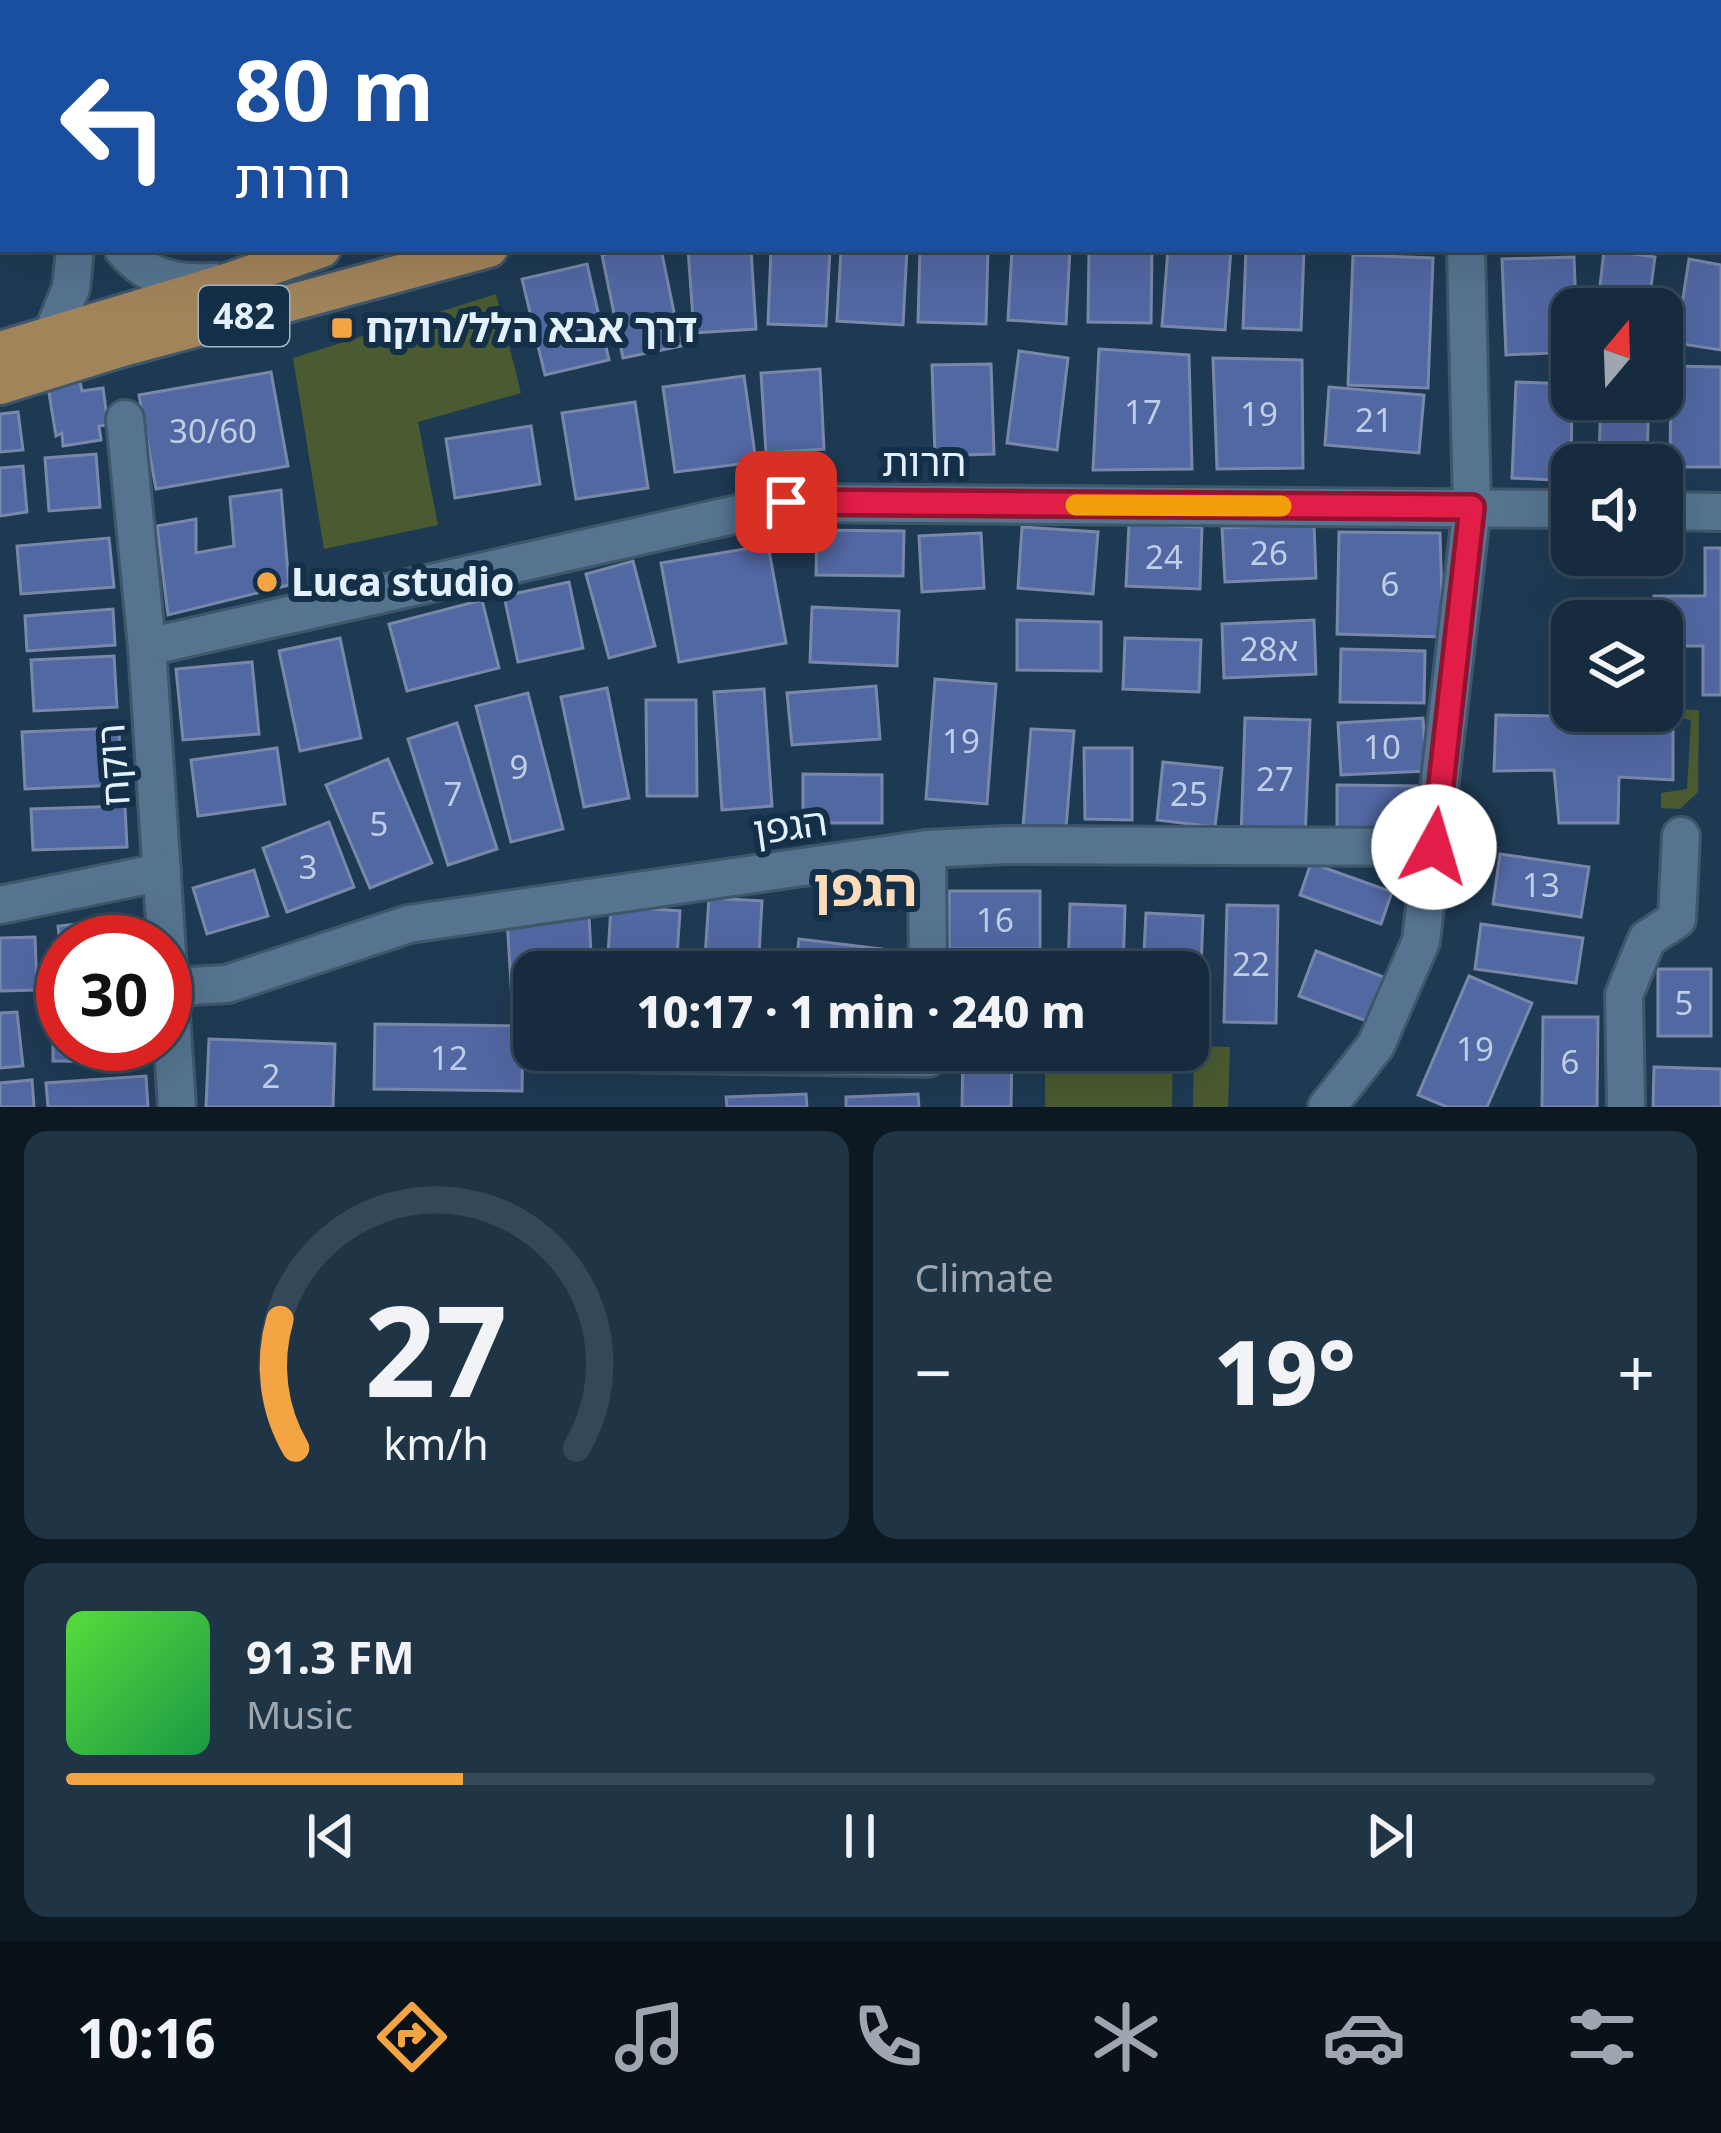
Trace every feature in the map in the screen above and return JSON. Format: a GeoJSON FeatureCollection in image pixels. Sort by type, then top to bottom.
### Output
{"type":"FeatureCollection","features":[{"type":"Feature","properties":{"kind":"main road","name":"482"},"geometry":{"type":"LineString","coordinates":[[0,350],[313,252]]}},
{"type":"Feature","properties":{"kind":"main road","name":"482"},"geometry":{"type":"LineString","coordinates":[[0,386],[478,252]]}},
{"type":"Feature","properties":{"kind":"street"},"geometry":{"type":"LineString","coordinates":[[52,335],[70,288],[75,252]]}},
{"type":"Feature","properties":{"kind":"street"},"geometry":{"type":"LineString","coordinates":[[126,252],[143,270],[168,280],[230,281]]}},
{"type":"Feature","properties":{"kind":"street"},"geometry":{"type":"LineString","coordinates":[[1328,1107],[1376,1045],[1421,940],[1472,507],[1466,252]]}},
{"type":"Feature","properties":{"kind":"street","name":"רוקח"},"geometry":{"type":"LineString","coordinates":[[125,419],[165,915]]}},
{"type":"Feature","properties":{"kind":"street","name":"חרות"},"geometry":{"type":"LineString","coordinates":[[147,647],[786,502],[1551,509]]}},
{"type":"Feature","properties":{"kind":"street"},"geometry":{"type":"LineString","coordinates":[[1683,511],[1721,512]]}},
{"type":"Feature","properties":{"kind":"street"},"geometry":{"type":"LineString","coordinates":[[1626,1107],[1624,995],[1647,939],[1677,919],[1681,836]]}},
{"type":"Feature","properties":{"kind":"street","name":"הגפן"},"geometry":{"type":"LineString","coordinates":[[192,986],[227,984],[409,924],[927,849],[1006,845],[1434,847]]}},
{"type":"Feature","properties":{"kind":"street"},"geometry":{"type":"LineString","coordinates":[[927,849],[928,951]]}},
{"type":"Feature","properties":{"kind":"street"},"geometry":{"type":"LineString","coordinates":[[0,905],[162,872]]}},
{"type":"Feature","properties":{"kind":"street","name":"רוקח"},"geometry":{"type":"LineString","coordinates":[[175,1071],[177,1107]]}},
{"type":"Feature","properties":{"kind":"green space"},"geometry":{"type":"Polygon","coordinates":[[[496,294],[521,393],[418,422],[438,525],[324,549],[293,358],[496,294]]]}},
{"type":"Feature","properties":{"kind":"green space"},"geometry":{"type":"Polygon","coordinates":[[[1683,709],[1699,710],[1698,792],[1680,809],[1661,808],[1661,793],[1687,789],[1691,720],[1683,718],[1683,709]]]}},
{"type":"Feature","properties":{"kind":"green space"},"geometry":{"type":"Polygon","coordinates":[[[1209,1046],[1230,1047],[1228,1107],[1193,1107],[1194,1071],[1209,1071],[1209,1046]]]}},
{"type":"Feature","properties":{"kind":"green space"},"geometry":{"type":"Polygon","coordinates":[[[1045,1071],[1173,1071],[1172,1107],[1045,1107],[1045,1071]]]}},
{"type":"Feature","properties":{"kind":"building"},"geometry":{"type":"Polygon","coordinates":[[[662,252],[681,346],[623,358],[602,255],[662,252]]]}},
{"type":"Feature","properties":{"kind":"building"},"geometry":{"type":"Polygon","coordinates":[[[688,252],[751,252],[756,329],[694,333],[688,252]]]}},
{"type":"Feature","properties":{"kind":"building"},"geometry":{"type":"Polygon","coordinates":[[[771,252],[830,252],[826,326],[768,324],[771,252]]]}},
{"type":"Feature","properties":{"kind":"building"},"geometry":{"type":"Polygon","coordinates":[[[841,252],[907,252],[903,325],[837,321],[841,252]]]}},
{"type":"Feature","properties":{"kind":"building"},"geometry":{"type":"Polygon","coordinates":[[[920,252],[988,252],[986,324],[918,322],[920,252]]]}},
{"type":"Feature","properties":{"kind":"building"},"geometry":{"type":"Polygon","coordinates":[[[1012,252],[1070,252],[1066,324],[1008,320],[1012,252]]]}},
{"type":"Feature","properties":{"kind":"building"},"geometry":{"type":"Polygon","coordinates":[[[1089,252],[1152,252],[1151,323],[1088,322],[1089,252]]]}},
{"type":"Feature","properties":{"kind":"building"},"geometry":{"type":"Polygon","coordinates":[[[1168,252],[1231,252],[1225,330],[1162,326],[1168,252]]]}},
{"type":"Feature","properties":{"kind":"building"},"geometry":{"type":"Polygon","coordinates":[[[1246,252],[1304,252],[1301,330],[1243,328],[1246,252]]]}},
{"type":"Feature","properties":{"kind":"building"},"geometry":{"type":"Polygon","coordinates":[[[1604,252],[1655,257],[1651,288],[1600,288],[1604,252]]]}},
{"type":"Feature","properties":{"kind":"building"},"geometry":{"type":"Polygon","coordinates":[[[1353,255],[1433,258],[1428,388],[1348,385],[1353,255]]]}},
{"type":"Feature","properties":{"kind":"building"},"geometry":{"type":"Polygon","coordinates":[[[1574,257],[1575,288],[1551,288],[1551,353],[1506,355],[1502,259],[1574,257]]]}},
{"type":"Feature","properties":{"kind":"building"},"geometry":{"type":"Polygon","coordinates":[[[1689,259],[1721,265],[1721,350],[1683,344],[1689,259]]]}},
{"type":"Feature","properties":{"kind":"building"},"geometry":{"type":"Polygon","coordinates":[[[587,264],[609,360],[545,375],[522,279],[587,264]]]}},
{"type":"Feature","properties":{"kind":"building"},"geometry":{"type":"Polygon","coordinates":[[[1099,349],[1189,355],[1192,469],[1093,470],[1099,349]]]}},
{"type":"Feature","properties":{"kind":"building"},"geometry":{"type":"Polygon","coordinates":[[[1019,351],[1068,358],[1057,450],[1007,443],[1019,351]]]}},
{"type":"Feature","properties":{"kind":"building"},"geometry":{"type":"Polygon","coordinates":[[[1213,358],[1302,360],[1303,468],[1217,469],[1213,358]]]}},
{"type":"Feature","properties":{"kind":"building"},"geometry":{"type":"Polygon","coordinates":[[[991,364],[994,454],[935,456],[932,365],[991,364]]]}},
{"type":"Feature","properties":{"kind":"building"},"geometry":{"type":"Polygon","coordinates":[[[1683,366],[1721,367],[1721,467],[1683,467],[1683,444],[1670,444],[1670,420],[1683,420],[1683,366]]]}},
{"type":"Feature","properties":{"kind":"building"},"geometry":{"type":"Polygon","coordinates":[[[820,369],[824,449],[766,453],[761,373],[820,369]]]}},
{"type":"Feature","properties":{"kind":"building"},"geometry":{"type":"Polygon","coordinates":[[[271,372],[288,466],[156,489],[139,395],[271,372]]]}},
{"type":"Feature","properties":{"kind":"building"},"geometry":{"type":"Polygon","coordinates":[[[744,376],[756,462],[675,472],[663,387],[744,376]]]}},
{"type":"Feature","properties":{"kind":"building"},"geometry":{"type":"Polygon","coordinates":[[[80,382],[82,391],[103,388],[108,425],[99,426],[101,440],[63,446],[62,433],[56,436],[48,387],[80,382]]]}},
{"type":"Feature","properties":{"kind":"building"},"geometry":{"type":"Polygon","coordinates":[[[1516,382],[1551,383],[1551,420],[1572,420],[1571,444],[1551,444],[1551,480],[1512,478],[1516,382]]]}},
{"type":"Feature","properties":{"kind":"building"},"geometry":{"type":"Polygon","coordinates":[[[1329,387],[1424,395],[1419,453],[1325,445],[1329,387]]]}},
{"type":"Feature","properties":{"kind":"building"},"geometry":{"type":"Polygon","coordinates":[[[635,402],[648,488],[576,499],[562,413],[635,402]]]}},
{"type":"Feature","properties":{"kind":"building"},"geometry":{"type":"Polygon","coordinates":[[[18,412],[23,450],[0,452],[0,414],[18,412]]]}},
{"type":"Feature","properties":{"kind":"building"},"geometry":{"type":"Polygon","coordinates":[[[1600,420],[1648,420],[1647,444],[1599,444],[1600,420]]]}},
{"type":"Feature","properties":{"kind":"building"},"geometry":{"type":"Polygon","coordinates":[[[531,426],[540,484],[455,498],[446,439],[531,426]]]}},
{"type":"Feature","properties":{"kind":"building"},"geometry":{"type":"Polygon","coordinates":[[[96,454],[100,507],[49,511],[45,458],[96,454]]]}},
{"type":"Feature","properties":{"kind":"building"},"geometry":{"type":"Polygon","coordinates":[[[23,466],[27,512],[0,516],[0,468],[23,466]]]}},
{"type":"Feature","properties":{"kind":"building"},"geometry":{"type":"Polygon","coordinates":[[[281,490],[289,585],[168,615],[157,526],[196,519],[196,553],[234,546],[230,497],[281,490]]]}},
{"type":"Feature","properties":{"kind":"building"},"geometry":{"type":"Polygon","coordinates":[[[1129,524],[1202,527],[1200,589],[1126,586],[1129,524]]]}},
{"type":"Feature","properties":{"kind":"building"},"geometry":{"type":"Polygon","coordinates":[[[1314,524],[1316,578],[1225,582],[1222,528],[1314,524]]]}},
{"type":"Feature","properties":{"kind":"building"},"geometry":{"type":"Polygon","coordinates":[[[1022,527],[1098,532],[1093,594],[1018,588],[1022,527]]]}},
{"type":"Feature","properties":{"kind":"building"},"geometry":{"type":"Polygon","coordinates":[[[817,530],[904,531],[903,576],[816,575],[817,530]]]}},
{"type":"Feature","properties":{"kind":"building"},"geometry":{"type":"Polygon","coordinates":[[[1339,532],[1440,533],[1443,637],[1337,634],[1339,532]]]}},
{"type":"Feature","properties":{"kind":"building"},"geometry":{"type":"Polygon","coordinates":[[[981,533],[984,588],[922,592],[919,536],[981,533]]]}},
{"type":"Feature","properties":{"kind":"building"},"geometry":{"type":"Polygon","coordinates":[[[109,538],[114,587],[21,594],[17,546],[109,538]]]}},
{"type":"Feature","properties":{"kind":"building"},"geometry":{"type":"Polygon","coordinates":[[[768,545],[786,643],[679,662],[661,563],[768,545]]]}},
{"type":"Feature","properties":{"kind":"building"},"geometry":{"type":"Polygon","coordinates":[[[1705,548],[1721,548],[1721,695],[1703,695],[1703,646],[1683,646],[1683,600],[1654,600],[1654,596],[1705,596],[1705,548]]]}},
{"type":"Feature","properties":{"kind":"building"},"geometry":{"type":"Polygon","coordinates":[[[633,561],[655,646],[609,658],[586,574],[633,561]]]}},
{"type":"Feature","properties":{"kind":"building"},"geometry":{"type":"Polygon","coordinates":[[[569,582],[583,648],[518,662],[504,596],[569,582]]]}},
{"type":"Feature","properties":{"kind":"building"},"geometry":{"type":"Polygon","coordinates":[[[482,600],[499,668],[407,691],[389,624],[482,600]]]}},
{"type":"Feature","properties":{"kind":"building"},"geometry":{"type":"Polygon","coordinates":[[[812,607],[899,611],[897,666],[810,662],[812,607]]]}},
{"type":"Feature","properties":{"kind":"building"},"geometry":{"type":"Polygon","coordinates":[[[113,609],[115,645],[27,651],[25,616],[113,609]]]}},
{"type":"Feature","properties":{"kind":"building"},"geometry":{"type":"Polygon","coordinates":[[[1017,620],[1101,622],[1101,671],[1017,670],[1017,620]]]}},
{"type":"Feature","properties":{"kind":"building"},"geometry":{"type":"Polygon","coordinates":[[[1314,620],[1316,674],[1224,678],[1222,624],[1314,620]]]}},
{"type":"Feature","properties":{"kind":"building"},"geometry":{"type":"Polygon","coordinates":[[[340,638],[361,738],[300,751],[279,651],[340,638]]]}},
{"type":"Feature","properties":{"kind":"building"},"geometry":{"type":"Polygon","coordinates":[[[1125,638],[1201,640],[1199,692],[1123,689],[1125,638]]]}},
{"type":"Feature","properties":{"kind":"building"},"geometry":{"type":"Polygon","coordinates":[[[1341,649],[1425,651],[1424,703],[1340,702],[1341,649]]]}},
{"type":"Feature","properties":{"kind":"building"},"geometry":{"type":"Polygon","coordinates":[[[114,656],[117,707],[34,711],[31,660],[114,656]]]}},
{"type":"Feature","properties":{"kind":"building"},"geometry":{"type":"Polygon","coordinates":[[[252,662],[259,734],[183,740],[176,669],[252,662]]]}},
{"type":"Feature","properties":{"kind":"building"},"geometry":{"type":"Polygon","coordinates":[[[935,679],[996,684],[987,804],[926,799],[935,679]]]}},
{"type":"Feature","properties":{"kind":"building"},"geometry":{"type":"Polygon","coordinates":[[[876,686],[880,739],[792,745],[787,693],[876,686]]]}},
{"type":"Feature","properties":{"kind":"building"},"geometry":{"type":"Polygon","coordinates":[[[607,688],[629,798],[584,807],[561,697],[607,688]]]}},
{"type":"Feature","properties":{"kind":"building"},"geometry":{"type":"Polygon","coordinates":[[[764,689],[772,806],[722,810],[714,692],[764,689]]]}},
{"type":"Feature","properties":{"kind":"building"},"geometry":{"type":"Polygon","coordinates":[[[528,693],[563,829],[511,842],[476,706],[528,693]]]}},
{"type":"Feature","properties":{"kind":"building"},"geometry":{"type":"Polygon","coordinates":[[[646,700],[696,700],[697,796],[647,796],[646,700]]]}},
{"type":"Feature","properties":{"kind":"building"},"geometry":{"type":"Polygon","coordinates":[[[1496,715],[1551,716],[1551,732],[1673,732],[1673,780],[1619,777],[1618,823],[1559,823],[1554,770],[1494,771],[1496,715]]]}},
{"type":"Feature","properties":{"kind":"building"},"geometry":{"type":"Polygon","coordinates":[[[1245,718],[1310,720],[1305,840],[1241,837],[1245,718]]]}},
{"type":"Feature","properties":{"kind":"building"},"geometry":{"type":"Polygon","coordinates":[[[1423,718],[1426,771],[1341,775],[1338,723],[1423,718]]]}},
{"type":"Feature","properties":{"kind":"building"},"geometry":{"type":"Polygon","coordinates":[[[457,723],[497,849],[448,865],[408,739],[457,723]]]}},
{"type":"Feature","properties":{"kind":"building"},"geometry":{"type":"Polygon","coordinates":[[[119,728],[121,785],[25,789],[22,732],[119,728]]]}},
{"type":"Feature","properties":{"kind":"building"},"geometry":{"type":"Polygon","coordinates":[[[1031,729],[1074,731],[1066,828],[1023,827],[1031,729]]]}},
{"type":"Feature","properties":{"kind":"building"},"geometry":{"type":"Polygon","coordinates":[[[277,748],[285,804],[198,816],[191,760],[277,748]]]}},
{"type":"Feature","properties":{"kind":"building"},"geometry":{"type":"Polygon","coordinates":[[[1084,748],[1132,748],[1132,820],[1085,819],[1084,748]]]}},
{"type":"Feature","properties":{"kind":"building"},"geometry":{"type":"Polygon","coordinates":[[[388,759],[432,863],[370,888],[326,785],[388,759]]]}},
{"type":"Feature","properties":{"kind":"building"},"geometry":{"type":"Polygon","coordinates":[[[1163,762],[1222,768],[1215,827],[1157,820],[1163,762]]]}},
{"type":"Feature","properties":{"kind":"building"},"geometry":{"type":"Polygon","coordinates":[[[803,774],[882,775],[882,823],[803,823],[803,774]]]}},
{"type":"Feature","properties":{"kind":"building"},"geometry":{"type":"Polygon","coordinates":[[[1337,785],[1422,786],[1421,839],[1337,838],[1337,785]]]}},
{"type":"Feature","properties":{"kind":"building"},"geometry":{"type":"Polygon","coordinates":[[[125,806],[127,847],[33,850],[31,809],[125,806]]]}},
{"type":"Feature","properties":{"kind":"building"},"geometry":{"type":"Polygon","coordinates":[[[329,822],[354,887],[287,912],[263,848],[329,822]]]}},
{"type":"Feature","properties":{"kind":"building"},"geometry":{"type":"Polygon","coordinates":[[[1500,854],[1589,867],[1581,917],[1493,904],[1500,854]]]}},
{"type":"Feature","properties":{"kind":"building"},"geometry":{"type":"Polygon","coordinates":[[[1311,863],[1392,892],[1381,924],[1300,895],[1311,863]]]}},
{"type":"Feature","properties":{"kind":"building"},"geometry":{"type":"Polygon","coordinates":[[[254,870],[268,916],[207,934],[193,888],[254,870]]]}},
{"type":"Feature","properties":{"kind":"building"},"geometry":{"type":"Polygon","coordinates":[[[949,891],[1040,891],[1040,949],[949,949],[949,891]]]}},
{"type":"Feature","properties":{"kind":"building"},"geometry":{"type":"Polygon","coordinates":[[[709,898],[762,901],[759,951],[705,951],[709,898]]]}},
{"type":"Feature","properties":{"kind":"building"},"geometry":{"type":"Polygon","coordinates":[[[1070,904],[1125,906],[1124,951],[1069,951],[1070,904]]]}},
{"type":"Feature","properties":{"kind":"building"},"geometry":{"type":"Polygon","coordinates":[[[1227,905],[1278,906],[1276,1023],[1224,1022],[1227,905]]]}},
{"type":"Feature","properties":{"kind":"building"},"geometry":{"type":"Polygon","coordinates":[[[611,906],[680,911],[677,951],[608,951],[611,906]]]}},
{"type":"Feature","properties":{"kind":"building"},"geometry":{"type":"Polygon","coordinates":[[[1146,913],[1203,916],[1202,951],[1144,951],[1146,913]]]}},
{"type":"Feature","properties":{"kind":"building"},"geometry":{"type":"Polygon","coordinates":[[[589,915],[591,951],[513,951],[512,1001],[507,919],[589,915]]]}},
{"type":"Feature","properties":{"kind":"building"},"geometry":{"type":"Polygon","coordinates":[[[1481,924],[1583,938],[1576,983],[1475,969],[1481,924]]]}},
{"type":"Feature","properties":{"kind":"building"},"geometry":{"type":"Polygon","coordinates":[[[35,937],[36,990],[0,991],[0,938],[35,937]]]}},
{"type":"Feature","properties":{"kind":"building"},"geometry":{"type":"Polygon","coordinates":[[[799,939],[882,949],[882,951],[798,951],[799,939]]]}},
{"type":"Feature","properties":{"kind":"building"},"geometry":{"type":"Polygon","coordinates":[[[1316,951],[1389,979],[1372,1023],[1299,996],[1316,951]]]}},
{"type":"Feature","properties":{"kind":"building"},"geometry":{"type":"Polygon","coordinates":[[[1658,969],[1711,969],[1711,1036],[1658,1036],[1658,969]]]}},
{"type":"Feature","properties":{"kind":"building"},"geometry":{"type":"Polygon","coordinates":[[[1469,976],[1532,1003],[1487,1107],[1447,1107],[1418,1095],[1469,976]]]}},
{"type":"Feature","properties":{"kind":"building"},"geometry":{"type":"Polygon","coordinates":[[[17,1012],[23,1066],[0,1068],[0,1013],[17,1012]]]}},
{"type":"Feature","properties":{"kind":"building"},"geometry":{"type":"Polygon","coordinates":[[[1543,1017],[1598,1017],[1597,1107],[1542,1107],[1543,1017]]]}},
{"type":"Feature","properties":{"kind":"building"},"geometry":{"type":"Polygon","coordinates":[[[375,1024],[513,1026],[513,1071],[522,1071],[522,1091],[374,1089],[375,1024]]]}},
{"type":"Feature","properties":{"kind":"building"},"geometry":{"type":"Polygon","coordinates":[[[209,1039],[335,1044],[333,1107],[206,1107],[209,1039]]]}},
{"type":"Feature","properties":{"kind":"building"},"geometry":{"type":"Polygon","coordinates":[[[1654,1067],[1721,1069],[1721,1107],[1653,1107],[1654,1067]]]}},
{"type":"Feature","properties":{"kind":"building"},"geometry":{"type":"Polygon","coordinates":[[[963,1071],[1012,1071],[1011,1107],[962,1107],[963,1071]]]}},
{"type":"Feature","properties":{"kind":"building"},"geometry":{"type":"Polygon","coordinates":[[[146,1076],[148,1107],[48,1107],[46,1083],[146,1076]]]}},
{"type":"Feature","properties":{"kind":"building"},"geometry":{"type":"Polygon","coordinates":[[[32,1080],[34,1107],[0,1107],[0,1083],[32,1080]]]}},
{"type":"Feature","properties":{"kind":"building"},"geometry":{"type":"Polygon","coordinates":[[[806,1094],[807,1107],[727,1107],[726,1097],[806,1094]]]}},
{"type":"Feature","properties":{"kind":"building"},"geometry":{"type":"Polygon","coordinates":[[[918,1094],[919,1107],[846,1107],[846,1097],[918,1094]]]}},
{"type":"Feature","properties":{"kind":"slow traffic"},"geometry":{"type":"LineString","coordinates":[[1076,505],[1281,506]]}},
{"type":"Feature","properties":{"kind":"place","name":"דרך אבא הלל/רוקח"},"geometry":{"type":"Point","coordinates":[342,328]}},
{"type":"Feature","properties":{"kind":"place","name":"Luca studio"},"geometry":{"type":"Point","coordinates":[267,582]}},
{"type":"Feature","properties":{"kind":"district","name":"הגפן"},"geometry":{"type":"Point","coordinates":[865,888]}},
{"type":"Feature","properties":{"kind":"route"},"geometry":{"type":"LineString","coordinates":[[786,502],[1472,507],[1434,847]]}}]}
